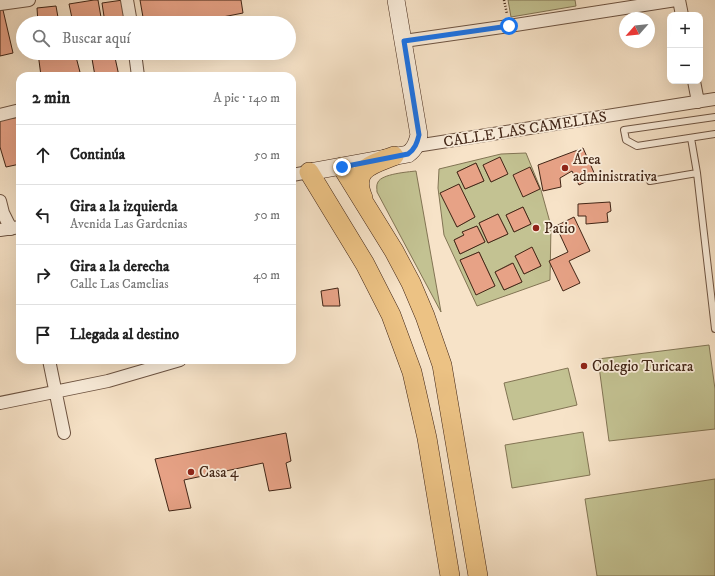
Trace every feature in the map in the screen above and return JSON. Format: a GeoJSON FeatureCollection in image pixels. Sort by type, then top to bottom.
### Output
{"type":"FeatureCollection","features":[{"type":"Feature","properties":{"kind":"main road"},"geometry":{"type":"LineString","coordinates":[[396,0],[419,135],[416,146]]}},
{"type":"Feature","properties":{"kind":"main road","name":"CALLE LAS CAMELIAS"},"geometry":{"type":"LineString","coordinates":[[300,174],[408,154],[416,146]]}},
{"type":"Feature","properties":{"kind":"main road"},"geometry":{"type":"LineString","coordinates":[[366,205],[360,189],[360,176],[374,164],[394,156]]}},
{"type":"Feature","properties":{"kind":"main road"},"geometry":{"type":"LineString","coordinates":[[342,167],[394,251],[411,283],[425,316],[442,365],[478,576]]}},
{"type":"Feature","properties":{"kind":"main road"},"geometry":{"type":"LineString","coordinates":[[300,174],[365,264],[391,315],[409,365],[427,438],[450,576]]}},
{"type":"Feature","properties":{"kind":"street"},"geometry":{"type":"LineString","coordinates":[[0,4],[29,0]]}},
{"type":"Feature","properties":{"kind":"street"},"geometry":{"type":"LineString","coordinates":[[127,0],[130,16]]}},
{"type":"Feature","properties":{"kind":"street"},"geometry":{"type":"LineString","coordinates":[[404,41],[501,28],[677,0],[681,12]]}},
{"type":"Feature","properties":{"kind":"street"},"geometry":{"type":"LineString","coordinates":[[136,60],[137,72]]}},
{"type":"Feature","properties":{"kind":"street"},"geometry":{"type":"LineString","coordinates":[[695,84],[698,102]]}},
{"type":"Feature","properties":{"kind":"street","name":"CALLE LAS CAMELIAS"},"geometry":{"type":"LineString","coordinates":[[416,146],[715,99]]}},
{"type":"Feature","properties":{"kind":"street"},"geometry":{"type":"LineString","coordinates":[[0,115],[16,111]]}},
{"type":"Feature","properties":{"kind":"street"},"geometry":{"type":"LineString","coordinates":[[0,201],[3,214],[10,229]]}},
{"type":"Feature","properties":{"kind":"street"},"geometry":{"type":"LineString","coordinates":[[50,364],[64,433]]}},
{"type":"Feature","properties":{"kind":"street"},"geometry":{"type":"LineString","coordinates":[[0,403],[108,382],[167,364]]}},
{"type":"Feature","properties":{"kind":"lane"},"geometry":{"type":"LineString","coordinates":[[715,117],[624,130],[626,140],[637,146],[715,134]]}},
{"type":"Feature","properties":{"kind":"lane"},"geometry":{"type":"LineString","coordinates":[[691,138],[697,173],[715,329]]}},
{"type":"Feature","properties":{"kind":"lane"},"geometry":{"type":"LineString","coordinates":[[650,181],[697,173]]}},
{"type":"Feature","properties":{"kind":"shaded area"},"geometry":{"type":"Polygon","coordinates":[[[508,0],[575,0],[576,6],[511,17],[508,0]]]}},
{"type":"Feature","properties":{"kind":"shaded area","name":"Patio"},"geometry":{"type":"Polygon","coordinates":[[[526,153],[541,190],[551,226],[550,280],[477,306],[444,235],[438,188],[439,169],[501,154],[526,153]],[[476,163],[457,172],[465,189],[484,181],[476,163]],[[483,165],[491,182],[507,174],[483,165]],[[459,185],[441,193],[457,227],[475,217],[459,185]],[[523,207],[506,215],[514,232],[531,224],[523,207]],[[498,214],[479,223],[488,243],[508,234],[498,214]],[[477,226],[463,232],[464,235],[454,240],[460,254],[485,242],[477,226]],[[532,248],[515,256],[524,274],[541,266],[532,248]],[[479,252],[460,260],[495,286],[479,252]],[[512,263],[495,272],[504,290],[522,282],[512,263]]]}},
{"type":"Feature","properties":{"kind":"shaded area"},"geometry":{"type":"Polygon","coordinates":[[[416,171],[441,312],[377,192],[377,183],[380,179],[395,174],[416,171]]]}},
{"type":"Feature","properties":{"kind":"shaded area"},"geometry":{"type":"Polygon","coordinates":[[[709,345],[715,389],[715,429],[609,441],[598,359],[709,345]]]}},
{"type":"Feature","properties":{"kind":"shaded area"},"geometry":{"type":"Polygon","coordinates":[[[568,368],[577,405],[513,420],[504,383],[568,368]]]}},
{"type":"Feature","properties":{"kind":"shaded area"},"geometry":{"type":"Polygon","coordinates":[[[583,432],[590,475],[512,488],[505,445],[583,432]]]}},
{"type":"Feature","properties":{"kind":"shaded area"},"geometry":{"type":"Polygon","coordinates":[[[715,479],[715,576],[597,576],[585,499],[715,479]]]}},
{"type":"Feature","properties":{"kind":"building"},"geometry":{"type":"Polygon","coordinates":[[[98,0],[101,16],[72,16],[69,4],[98,0]]]}},
{"type":"Feature","properties":{"kind":"building"},"geometry":{"type":"Polygon","coordinates":[[[123,0],[125,16],[104,16],[102,3],[123,0]]]}},
{"type":"Feature","properties":{"kind":"building"},"geometry":{"type":"Polygon","coordinates":[[[140,0],[241,0],[243,13],[228,16],[143,16],[140,0]]]}},
{"type":"Feature","properties":{"kind":"building"},"geometry":{"type":"Polygon","coordinates":[[[56,6],[58,16],[38,16],[37,8],[56,6]]]}},
{"type":"Feature","properties":{"kind":"building"},"geometry":{"type":"Polygon","coordinates":[[[0,10],[3,10],[13,53],[0,56],[0,10]]]}},
{"type":"Feature","properties":{"kind":"building"},"geometry":{"type":"Polygon","coordinates":[[[39,60],[77,60],[80,72],[40,72],[39,60]]]}},
{"type":"Feature","properties":{"kind":"building"},"geometry":{"type":"Polygon","coordinates":[[[92,60],[116,60],[118,72],[94,72],[92,60]]]}},
{"type":"Feature","properties":{"kind":"building"},"geometry":{"type":"Polygon","coordinates":[[[16,118],[16,165],[6,167],[0,147],[0,120],[16,118]]]}},
{"type":"Feature","properties":{"kind":"building","name":"Área administrativa"},"geometry":{"type":"Polygon","coordinates":[[[583,148],[596,177],[579,185],[572,171],[560,178],[561,187],[543,191],[538,165],[583,148]]]}},
{"type":"Feature","properties":{"kind":"building"},"geometry":{"type":"Polygon","coordinates":[[[500,157],[508,174],[491,182],[483,165],[500,157]]]}},
{"type":"Feature","properties":{"kind":"building"},"geometry":{"type":"Polygon","coordinates":[[[476,163],[484,181],[465,189],[457,172],[476,163]]]}},
{"type":"Feature","properties":{"kind":"building"},"geometry":{"type":"Polygon","coordinates":[[[530,167],[540,189],[523,197],[513,175],[530,167]]]}},
{"type":"Feature","properties":{"kind":"building"},"geometry":{"type":"Polygon","coordinates":[[[459,184],[475,217],[457,227],[440,193],[459,184]]]}},
{"type":"Feature","properties":{"kind":"building"},"geometry":{"type":"Polygon","coordinates":[[[610,202],[611,211],[607,213],[608,222],[586,224],[586,216],[578,216],[578,204],[610,202]]]}},
{"type":"Feature","properties":{"kind":"building"},"geometry":{"type":"Polygon","coordinates":[[[523,207],[531,224],[514,232],[506,215],[523,207]]]}},
{"type":"Feature","properties":{"kind":"building"},"geometry":{"type":"Polygon","coordinates":[[[498,214],[508,234],[488,243],[479,223],[498,214]]]}},
{"type":"Feature","properties":{"kind":"building"},"geometry":{"type":"Polygon","coordinates":[[[574,217],[590,251],[569,261],[580,283],[563,291],[549,261],[568,252],[556,226],[574,217]]]}},
{"type":"Feature","properties":{"kind":"building"},"geometry":{"type":"Polygon","coordinates":[[[477,226],[485,242],[460,254],[454,240],[464,235],[462,232],[477,226]]]}},
{"type":"Feature","properties":{"kind":"building"},"geometry":{"type":"Polygon","coordinates":[[[532,247],[541,266],[524,274],[515,256],[532,247]]]}},
{"type":"Feature","properties":{"kind":"building"},"geometry":{"type":"Polygon","coordinates":[[[479,252],[495,286],[476,295],[460,260],[479,252]]]}},
{"type":"Feature","properties":{"kind":"building"},"geometry":{"type":"Polygon","coordinates":[[[513,263],[522,282],[504,290],[495,272],[513,263]]]}},
{"type":"Feature","properties":{"kind":"building"},"geometry":{"type":"Polygon","coordinates":[[[338,288],[340,306],[323,306],[321,291],[338,288]]]}},
{"type":"Feature","properties":{"kind":"building","name":"Casa 4"},"geometry":{"type":"Polygon","coordinates":[[[286,433],[291,461],[286,463],[291,488],[269,491],[263,463],[184,480],[191,508],[169,511],[155,459],[286,433]]]}},
{"type":"Feature","properties":{"kind":"place","name":"Área administrativa"},"geometry":{"type":"Point","coordinates":[565,168]}},
{"type":"Feature","properties":{"kind":"place","name":"Patio"},"geometry":{"type":"Point","coordinates":[536,228]}},
{"type":"Feature","properties":{"kind":"place","name":"Colegio Turicara"},"geometry":{"type":"Point","coordinates":[584,366]}},
{"type":"Feature","properties":{"kind":"place","name":"Casa 4"},"geometry":{"type":"Point","coordinates":[191,472]}},
{"type":"Feature","properties":{"kind":"route"},"geometry":{"type":"LineString","coordinates":[[342,167],[408,154],[416,146],[419,135],[404,41],[509,26]]}}]}
